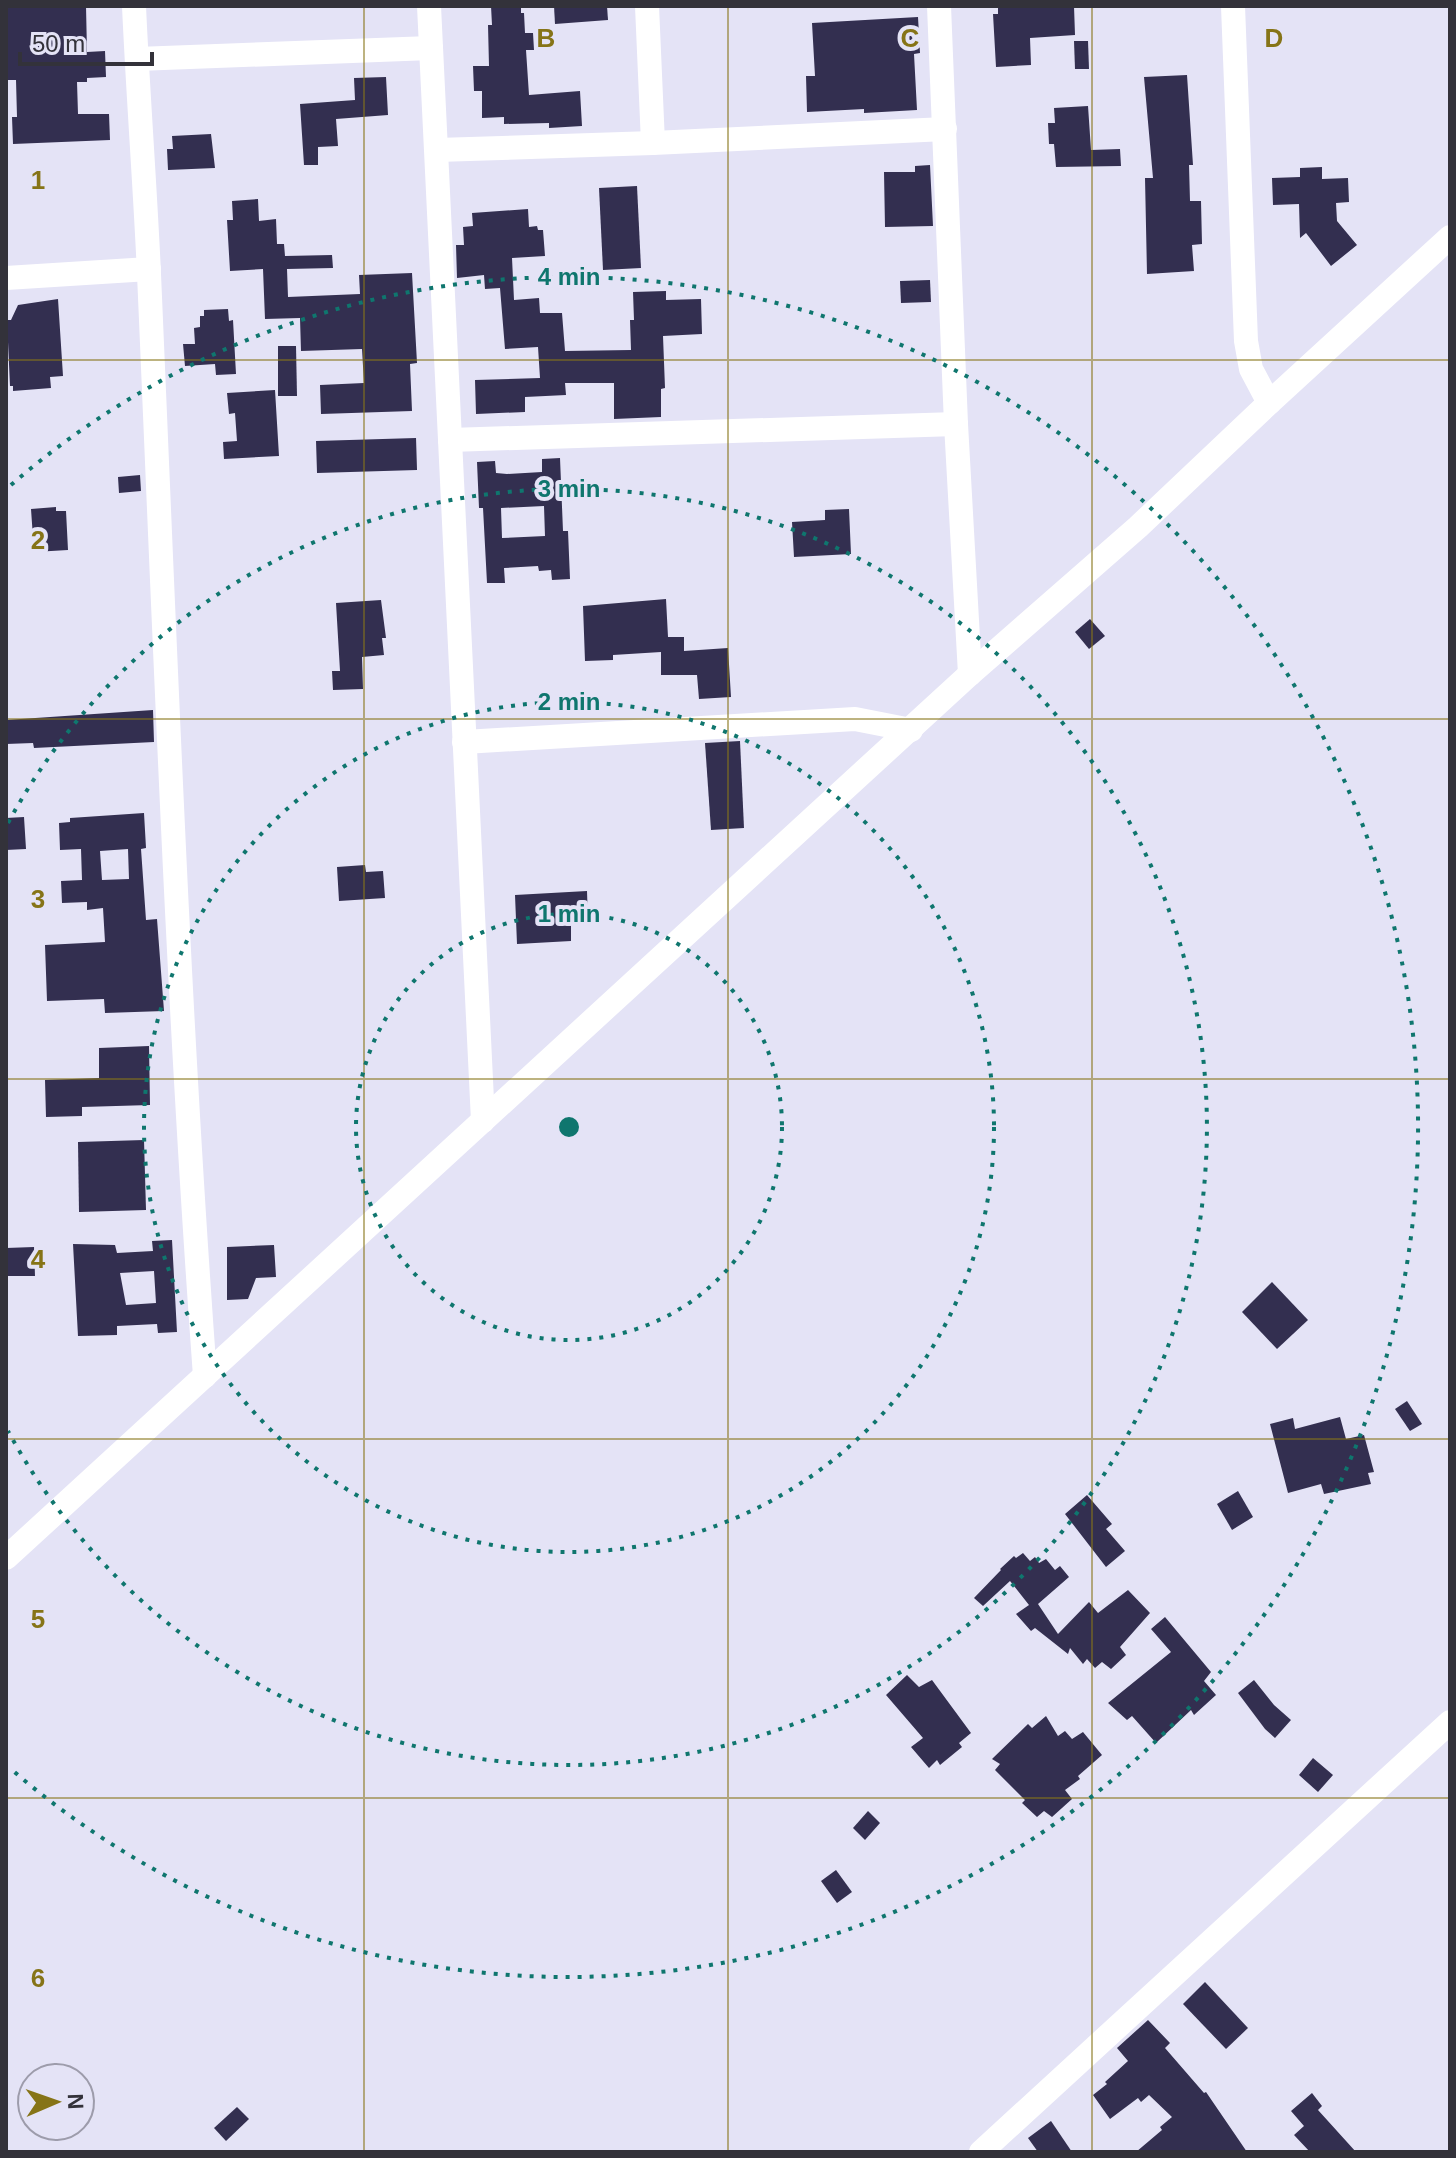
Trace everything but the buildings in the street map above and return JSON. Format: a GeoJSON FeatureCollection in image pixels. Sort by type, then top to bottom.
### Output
{"type":"FeatureCollection","features":[{"type":"Feature","properties":{"kind":"street"},"geometry":{"type":"LineString","coordinates":[[134,6],[192,1205],[205,1376]]}},
{"type":"Feature","properties":{"kind":"street"},"geometry":{"type":"LineString","coordinates":[[429,6],[483,1121]]}},
{"type":"Feature","properties":{"kind":"street"},"geometry":{"type":"LineString","coordinates":[[647,6],[653,143]]}},
{"type":"Feature","properties":{"kind":"street"},"geometry":{"type":"LineString","coordinates":[[939,6],[970,674]]}},
{"type":"Feature","properties":{"kind":"street"},"geometry":{"type":"LineString","coordinates":[[1233,6],[1246,341],[1251,369],[1269,403]]}},
{"type":"Feature","properties":{"kind":"street"},"geometry":{"type":"LineString","coordinates":[[137,59],[431,48]]}},
{"type":"Feature","properties":{"kind":"street"},"geometry":{"type":"LineString","coordinates":[[437,150],[945,129]]}},
{"type":"Feature","properties":{"kind":"street"},"geometry":{"type":"LineString","coordinates":[[6,1558],[970,674],[1138,527],[1450,237]]}},
{"type":"Feature","properties":{"kind":"street"},"geometry":{"type":"LineString","coordinates":[[6,278],[149,269]]}},
{"type":"Feature","properties":{"kind":"street"},"geometry":{"type":"LineString","coordinates":[[450,440],[956,424]]}},
{"type":"Feature","properties":{"kind":"street"},"geometry":{"type":"LineString","coordinates":[[464,742],[855,719],[911,730]]}},
{"type":"Feature","properties":{"kind":"street"},"geometry":{"type":"LineString","coordinates":[[981,2152],[1450,1722]]}}]}
